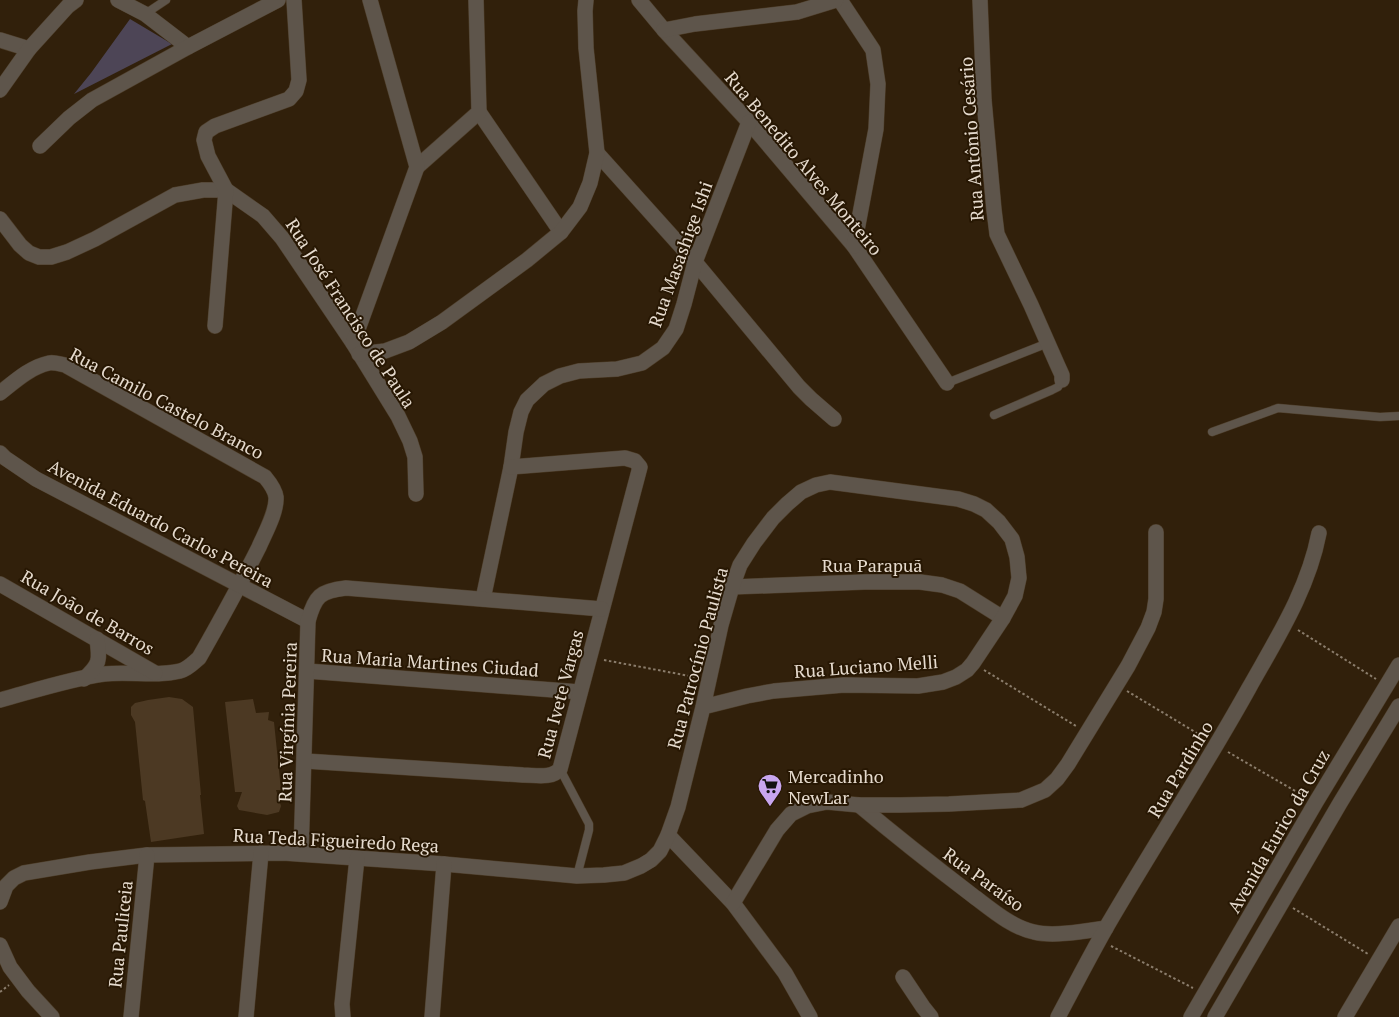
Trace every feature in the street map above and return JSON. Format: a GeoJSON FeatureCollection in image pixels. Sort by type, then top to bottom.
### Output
{"type":"FeatureCollection","features":[{"type":"Feature","properties":{"kind":"street"},"geometry":{"type":"LineString","coordinates":[[0,90],[29,49],[68,6],[76,0]]}},
{"type":"Feature","properties":{"kind":"street"},"geometry":{"type":"LineString","coordinates":[[118,0],[145,14],[188,47]]}},
{"type":"Feature","properties":{"kind":"street"},"geometry":{"type":"LineString","coordinates":[[40,146],[69,118],[92,100],[278,0]]}},
{"type":"Feature","properties":{"kind":"street"},"geometry":{"type":"LineString","coordinates":[[215,326],[226,190],[208,156],[204,140],[206,132],[215,126],[289,99],[296,91],[299,80],[294,0]]}},
{"type":"Feature","properties":{"kind":"street"},"geometry":{"type":"LineString","coordinates":[[370,0],[417,167]]}},
{"type":"Feature","properties":{"kind":"street"},"geometry":{"type":"LineString","coordinates":[[476,0],[478,112],[561,232]]}},
{"type":"Feature","properties":{"kind":"street"},"geometry":{"type":"LineString","coordinates":[[478,112],[417,167],[356,349],[385,351],[409,342],[442,322],[527,260],[561,232],[580,207],[590,183],[597,153],[586,48],[586,0]]}},
{"type":"Feature","properties":{"kind":"street","name":"Rua Benedito Alves Monteiro"},"geometry":{"type":"LineString","coordinates":[[639,0],[664,30],[749,122],[854,246],[947,383]]}},
{"type":"Feature","properties":{"kind":"street"},"geometry":{"type":"LineString","coordinates":[[797,12],[810,0]]}},
{"type":"Feature","properties":{"kind":"street"},"geometry":{"type":"LineString","coordinates":[[664,30],[695,24],[797,12],[838,0],[873,50],[878,84],[876,129],[854,246]]}},
{"type":"Feature","properties":{"kind":"street","name":"Rua Antônio Cesário"},"geometry":{"type":"LineString","coordinates":[[980,0],[984,100],[997,234],[1048,343],[1062,375],[1062,380]]}},
{"type":"Feature","properties":{"kind":"street"},"geometry":{"type":"LineString","coordinates":[[0,40],[29,49]]}},
{"type":"Feature","properties":{"kind":"street","name":"Rua Masashige Ishi"},"geometry":{"type":"LineString","coordinates":[[484,599],[511,467],[516,432],[521,412],[527,400],[544,384],[560,376],[579,371],[617,368],[642,363],[663,348],[676,329],[695,262],[749,122]]}},
{"type":"Feature","properties":{"kind":"street"},"geometry":{"type":"LineString","coordinates":[[597,153],[695,262],[799,387],[834,419]]}},
{"type":"Feature","properties":{"kind":"street"},"geometry":{"type":"LineString","coordinates":[[0,219],[20,245],[29,253],[51,257],[88,242],[175,195],[204,190],[226,190]]}},
{"type":"Feature","properties":{"kind":"street","name":"Rua José Francisco de Paula"},"geometry":{"type":"LineString","coordinates":[[226,190],[263,216],[282,238],[398,416],[410,441],[414,457],[416,494]]}},
{"type":"Feature","properties":{"kind":"street","name":"Rua Camilo Castelo Branco"},"geometry":{"type":"LineString","coordinates":[[0,393],[39,366],[50,363],[65,365],[265,477],[276,495],[276,505],[269,524],[240,586],[199,658],[191,665],[181,671],[104,674],[0,700]]}},
{"type":"Feature","properties":{"kind":"street","name":"Avenida Eduardo Carlos Pereira"},"geometry":{"type":"LineString","coordinates":[[0,453],[36,479],[308,621]]}},
{"type":"Feature","properties":{"kind":"street","name":"Rua Ivete Vargas"},"geometry":{"type":"LineString","coordinates":[[305,761],[523,775],[551,775],[557,773],[560,769],[640,467],[635,461],[624,458],[511,467]]}},
{"type":"Feature","properties":{"kind":"street","name":"Rua Patrocínio Paulista"},"geometry":{"type":"LineString","coordinates":[[668,835],[678,807],[732,587],[740,565],[773,518],[801,492],[816,485],[830,482],[958,499],[986,510],[999,522],[1012,539],[1017,557],[1019,578],[1015,596],[1004,618]]}},
{"type":"Feature","properties":{"kind":"street"},"geometry":{"type":"LineString","coordinates":[[733,903],[777,830],[791,814],[807,806],[828,802],[859,805],[950,804],[1021,800],[1045,790],[1057,779],[1068,764],[1140,645],[1154,612],[1157,587],[1156,532]]}},
{"type":"Feature","properties":{"kind":"street","name":"Rua Pardinho"},"geometry":{"type":"LineString","coordinates":[[1058,1017],[1103,934],[1236,712],[1286,622],[1308,574],[1319,533]]}},
{"type":"Feature","properties":{"kind":"street","name":"Rua Parapuã"},"geometry":{"type":"LineString","coordinates":[[732,587],[920,582],[942,585],[960,591],[1004,618]]}},
{"type":"Feature","properties":{"kind":"street","name":"Rua João de Barros"},"geometry":{"type":"LineString","coordinates":[[0,584],[157,673]]}},
{"type":"Feature","properties":{"kind":"street"},"geometry":{"type":"LineString","coordinates":[[308,621],[312,606],[317,598],[335,589],[346,588],[602,610]]}},
{"type":"Feature","properties":{"kind":"street","name":"Rua Luciano Melli"},"geometry":{"type":"LineString","coordinates":[[703,707],[774,691],[844,685],[918,686],[943,682],[956,677],[974,664],[1004,618]]}},
{"type":"Feature","properties":{"kind":"street","name":"Rua Virgínia Pereira"},"geometry":{"type":"LineString","coordinates":[[301,854],[308,621]]}},
{"type":"Feature","properties":{"kind":"street"},"geometry":{"type":"LineString","coordinates":[[84,679],[97,666],[99,654],[97,639]]}},
{"type":"Feature","properties":{"kind":"street","name":"Avenida Eurico da Cruz"},"geometry":{"type":"LineString","coordinates":[[1191,1017],[1302,826],[1399,665]]}},
{"type":"Feature","properties":{"kind":"street","name":"Rua Maria Martines Ciudad"},"geometry":{"type":"LineString","coordinates":[[307,671],[580,692]]}},
{"type":"Feature","properties":{"kind":"street"},"geometry":{"type":"LineString","coordinates":[[1214,1017],[1399,706]]}},
{"type":"Feature","properties":{"kind":"street","name":"Rua Paraíso"},"geometry":{"type":"LineString","coordinates":[[859,805],[932,865],[1001,916],[1020,927],[1035,933],[1081,932],[1103,934]]}},
{"type":"Feature","properties":{"kind":"street"},"geometry":{"type":"LineString","coordinates":[[1302,826],[1322,836]]}},
{"type":"Feature","properties":{"kind":"street"},"geometry":{"type":"LineString","coordinates":[[668,835],[733,903],[785,973],[810,1017]]}},
{"type":"Feature","properties":{"kind":"street","name":"Rua Teda Figueiredo Rega"},"geometry":{"type":"LineString","coordinates":[[0,901],[6,886],[14,878],[24,873],[90,862],[147,856],[261,853],[301,854],[577,876],[604,876],[624,873],[651,860],[660,851],[668,835]]}},
{"type":"Feature","properties":{"kind":"street"},"geometry":{"type":"LineString","coordinates":[[246,1017],[261,853]]}},
{"type":"Feature","properties":{"kind":"street","name":"Rua Pauliceia"},"geometry":{"type":"LineString","coordinates":[[131,1017],[147,856]]}},
{"type":"Feature","properties":{"kind":"street"},"geometry":{"type":"LineString","coordinates":[[342,1017],[357,858]]}},
{"type":"Feature","properties":{"kind":"street"},"geometry":{"type":"LineString","coordinates":[[432,1017],[444,864]]}},
{"type":"Feature","properties":{"kind":"street"},"geometry":{"type":"LineString","coordinates":[[1345,1017],[1399,926]]}},
{"type":"Feature","properties":{"kind":"street"},"geometry":{"type":"LineString","coordinates":[[0,944],[10,967],[28,991],[52,1017]]}},
{"type":"Feature","properties":{"kind":"street"},"geometry":{"type":"LineString","coordinates":[[904,977],[923,1007],[932,1017]]}},
{"type":"Feature","properties":{"kind":"lane"},"geometry":{"type":"LineString","coordinates":[[145,14],[166,0]]}},
{"type":"Feature","properties":{"kind":"lane"},"geometry":{"type":"LineString","coordinates":[[947,383],[1048,343]]}},
{"type":"Feature","properties":{"kind":"lane"},"geometry":{"type":"LineString","coordinates":[[994,415],[1058,387],[1062,380]]}},
{"type":"Feature","properties":{"kind":"lane"},"geometry":{"type":"LineString","coordinates":[[1212,432],[1278,408],[1380,417],[1399,416]]}},
{"type":"Feature","properties":{"kind":"lane"},"geometry":{"type":"LineString","coordinates":[[560,769],[589,824],[577,876]]}},
{"type":"Feature","properties":{"kind":"path"},"geometry":{"type":"LineString","coordinates":[[1286,622],[1386,686]]}},
{"type":"Feature","properties":{"kind":"path"},"geometry":{"type":"LineString","coordinates":[[589,657],[709,679]]}},
{"type":"Feature","properties":{"kind":"path"},"geometry":{"type":"LineString","coordinates":[[974,664],[1087,733]]}},
{"type":"Feature","properties":{"kind":"path"},"geometry":{"type":"LineString","coordinates":[[1283,902],[1379,960]]}},
{"type":"Feature","properties":{"kind":"path"},"geometry":{"type":"LineString","coordinates":[[1103,934],[1204,994]]}},
{"type":"Feature","properties":{"kind":"shaded area"},"geometry":{"type":"Polygon","coordinates":[[[130,19],[172,44],[74,94],[91,73],[130,19]]]}},
{"type":"Feature","properties":{"kind":"building"},"geometry":{"type":"Polygon","coordinates":[[[169,697],[182,699],[193,707],[204,834],[151,842],[145,801],[143,800],[135,722],[131,715],[131,707],[135,703],[169,697]]]}},
{"type":"Feature","properties":{"kind":"building"},"geometry":{"type":"Polygon","coordinates":[[[253,699],[256,713],[269,712],[268,720],[274,722],[281,790],[276,790],[281,806],[279,812],[267,815],[239,810],[237,806],[242,792],[235,792],[225,702],[253,699]]]}},
{"type":"Feature","properties":{"kind":"place","name":"Mercadinho NewLar"},"geometry":{"type":"Point","coordinates":[770,807]}}]}
